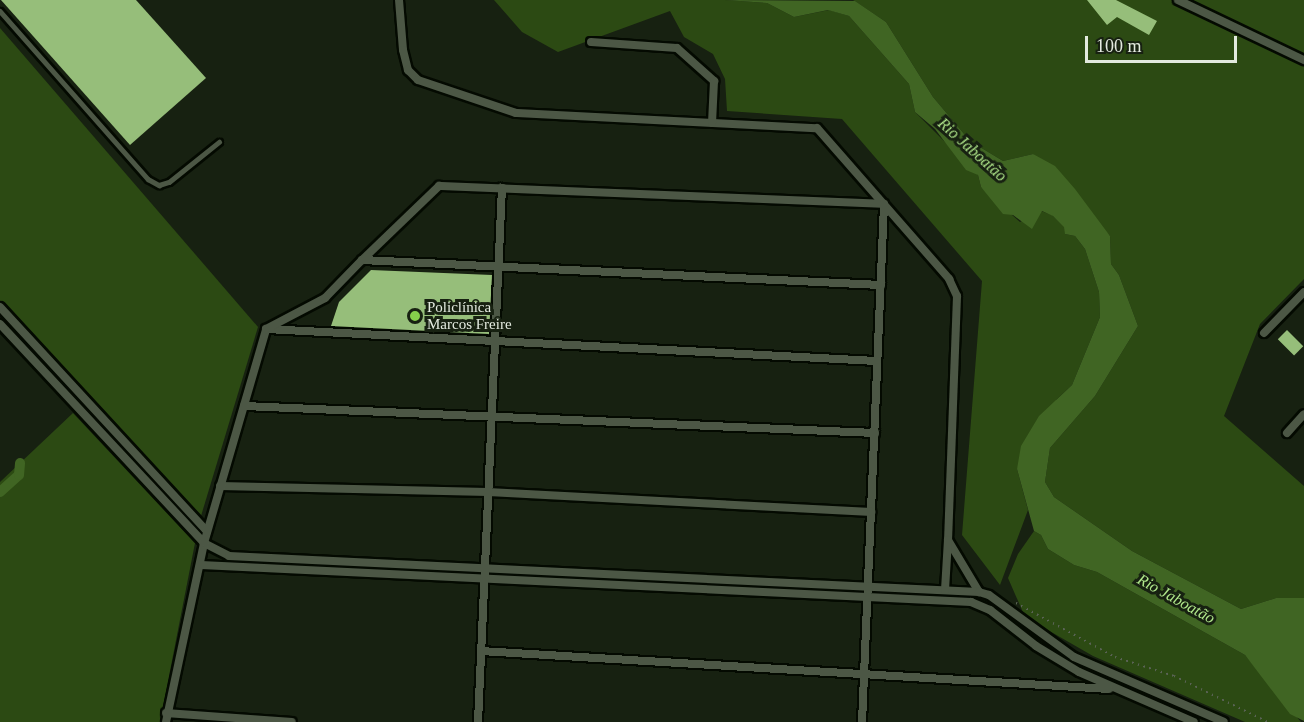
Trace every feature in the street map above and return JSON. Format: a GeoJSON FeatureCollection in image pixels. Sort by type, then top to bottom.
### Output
{"type":"FeatureCollection","features":[{"type":"Feature","properties":{"kind":"street"},"geometry":{"type":"LineString","coordinates":[[399,0],[403,50],[408,70],[418,80],[516,113],[817,128],[949,279],[957,296],[945,590]]}},
{"type":"Feature","properties":{"kind":"street"},"geometry":{"type":"LineString","coordinates":[[1178,0],[1304,60]]}},
{"type":"Feature","properties":{"kind":"street"},"geometry":{"type":"LineString","coordinates":[[591,42],[677,48],[714,81],[712,123]]}},
{"type":"Feature","properties":{"kind":"street"},"geometry":{"type":"LineString","coordinates":[[292,722],[166,717],[207,531],[266,329],[325,298],[439,186],[884,204]]}},
{"type":"Feature","properties":{"kind":"street"},"geometry":{"type":"LineString","coordinates":[[478,722],[501,188]]}},
{"type":"Feature","properties":{"kind":"street"},"geometry":{"type":"LineString","coordinates":[[862,722],[884,204]]}},
{"type":"Feature","properties":{"kind":"street"},"geometry":{"type":"LineString","coordinates":[[362,260],[498,264],[881,285]]}},
{"type":"Feature","properties":{"kind":"street"},"geometry":{"type":"LineString","coordinates":[[1264,333],[1304,292]]}},
{"type":"Feature","properties":{"kind":"street"},"geometry":{"type":"LineString","coordinates":[[0,307],[207,531]]}},
{"type":"Feature","properties":{"kind":"street"},"geometry":{"type":"LineString","coordinates":[[0,324],[204,543],[229,556],[979,592],[989,595],[1074,657],[1224,722]]}},
{"type":"Feature","properties":{"kind":"street"},"geometry":{"type":"LineString","coordinates":[[266,329],[878,360]]}},
{"type":"Feature","properties":{"kind":"street"},"geometry":{"type":"LineString","coordinates":[[244,406],[874,433]]}},
{"type":"Feature","properties":{"kind":"street"},"geometry":{"type":"LineString","coordinates":[[1287,433],[1304,414]]}},
{"type":"Feature","properties":{"kind":"street"},"geometry":{"type":"LineString","coordinates":[[220,486],[488,492],[871,512]]}},
{"type":"Feature","properties":{"kind":"street"},"geometry":{"type":"LineString","coordinates":[[948,540],[979,592]]}},
{"type":"Feature","properties":{"kind":"street"},"geometry":{"type":"LineString","coordinates":[[201,565],[982,605],[1053,656],[1117,690],[1194,722]]}},
{"type":"Feature","properties":{"kind":"street"},"geometry":{"type":"LineString","coordinates":[[481,651],[864,671],[1117,690]]}},
{"type":"Feature","properties":{"kind":"lane"},"geometry":{"type":"LineString","coordinates":[[0,11],[148,179],[159,185],[169,182],[219,142]]}},
{"type":"Feature","properties":{"kind":"path"},"geometry":{"type":"LineString","coordinates":[[1011,600],[1115,657],[1174,676],[1268,722]]}},
{"type":"Feature","properties":{"kind":"shaded area"},"geometry":{"type":"Polygon","coordinates":[[[494,0],[725,0],[767,3],[794,17],[829,10],[849,16],[909,84],[915,112],[978,175],[981,187],[1020,222],[1041,211],[1052,215],[1065,227],[1065,234],[1075,236],[1085,249],[1099,292],[1100,317],[1072,385],[1057,399],[1017,469],[1028,510],[1000,585],[962,535],[982,281],[842,119],[727,111],[725,79],[713,54],[684,37],[670,11],[558,52],[522,32],[494,0]]]}},
{"type":"Feature","properties":{"kind":"shaded area"},"geometry":{"type":"Polygon","coordinates":[[[853,0],[1304,0],[1304,279],[1260,324],[1224,416],[1304,486],[1304,598],[1276,598],[1241,609],[1132,551],[1054,497],[1045,482],[1050,448],[1095,396],[1138,326],[1119,275],[1111,264],[1110,236],[1033,154],[1003,161],[970,141],[933,97],[886,22],[853,0]]]}},
{"type":"Feature","properties":{"kind":"shaded area"},"geometry":{"type":"Polygon","coordinates":[[[0,28],[258,327],[201,516],[0,301],[0,28]]]}},
{"type":"Feature","properties":{"kind":"shaded area"},"geometry":{"type":"Polygon","coordinates":[[[73,413],[195,543],[160,722],[0,722],[0,482],[73,413]]]}},
{"type":"Feature","properties":{"kind":"shaded area"},"geometry":{"type":"Polygon","coordinates":[[[1034,531],[1041,535],[1048,549],[1074,565],[1097,572],[1245,655],[1301,722],[1245,722],[1093,656],[1025,617],[1008,578],[1018,554],[1034,531]]]}},
{"type":"Feature","properties":{"kind":"water","name":"Rio Jaboatão"},"geometry":{"type":"Polygon","coordinates":[[[725,0],[855,1],[886,22],[933,97],[970,141],[1003,161],[1033,154],[1055,166],[1075,189],[1110,236],[1111,264],[1119,275],[1138,326],[1095,396],[1050,448],[1045,482],[1054,497],[1132,551],[1241,609],[1276,598],[1304,598],[1304,721],[1290,714],[1245,655],[1097,572],[1074,565],[1048,549],[1041,535],[1034,531],[1017,469],[1021,446],[1039,416],[1072,385],[1100,317],[1099,292],[1085,249],[1075,236],[1065,234],[1064,227],[1053,216],[1042,211],[1032,229],[1013,215],[1003,214],[981,187],[978,175],[966,170],[935,129],[915,112],[909,84],[849,16],[828,10],[794,17],[767,3],[725,0]]]}},
{"type":"Feature","properties":{"kind":"building"},"geometry":{"type":"Polygon","coordinates":[[[1,0],[136,0],[206,78],[130,145],[1,0]]]}},
{"type":"Feature","properties":{"kind":"building"},"geometry":{"type":"Polygon","coordinates":[[[1087,0],[1116,0],[1157,21],[1149,35],[1117,17],[1107,25],[1087,0]]]}},
{"type":"Feature","properties":{"kind":"building","name":"Policlínica Marcos Freire"},"geometry":{"type":"Polygon","coordinates":[[[371,270],[492,275],[489,334],[331,326],[339,302],[371,270]]]}},
{"type":"Feature","properties":{"kind":"building"},"geometry":{"type":"Polygon","coordinates":[[[1287,330],[1303,346],[1294,355],[1278,339],[1287,330]]]}},
{"type":"Feature","properties":{"kind":"waterway"},"geometry":{"type":"LineString","coordinates":[[0,492],[19,475],[20,463]]}},
{"type":"Feature","properties":{"kind":"place","name":"Policlínica Marcos Freire"},"geometry":{"type":"Point","coordinates":[415,316]}}]}
